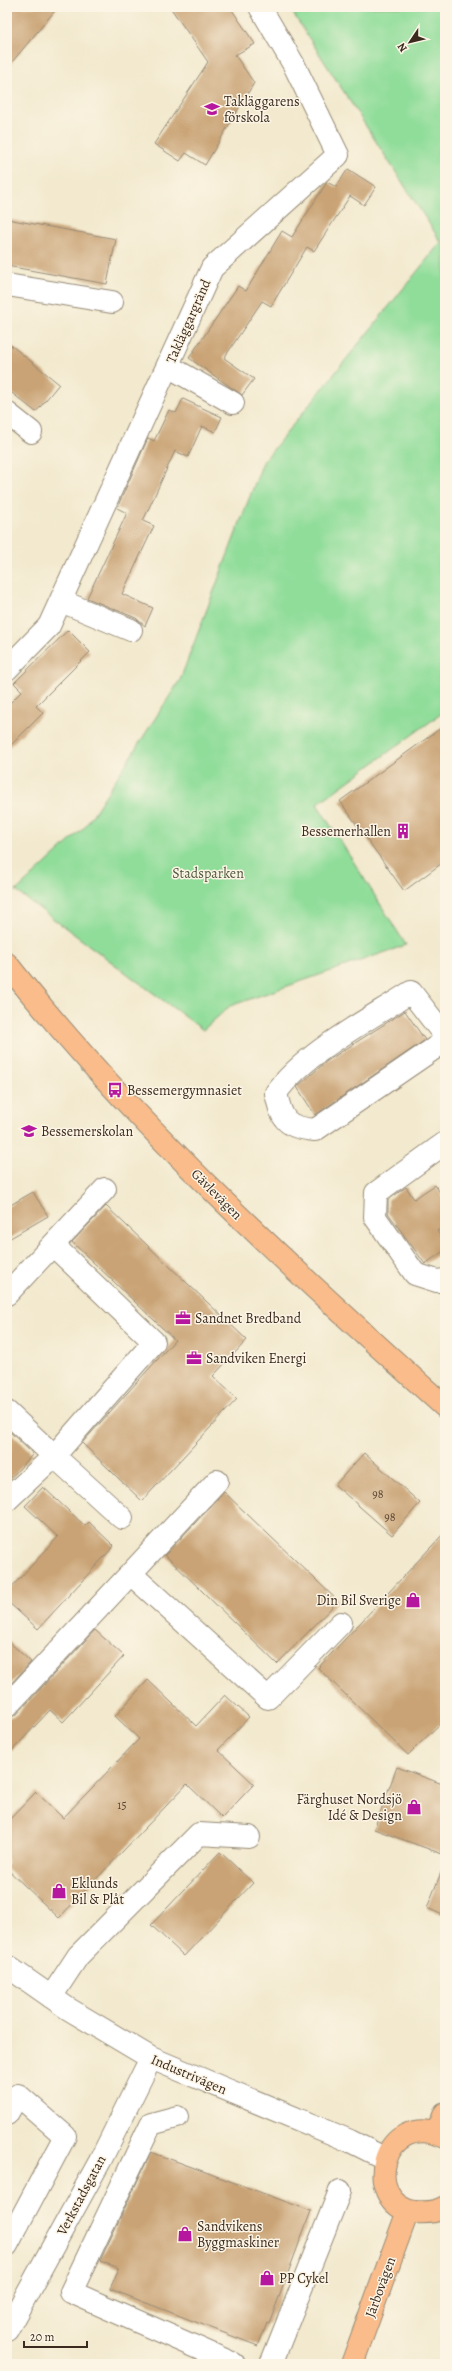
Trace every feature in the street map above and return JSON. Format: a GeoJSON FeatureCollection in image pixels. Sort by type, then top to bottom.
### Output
{"type":"FeatureCollection","features":[{"type":"Feature","properties":{"kind":"main road","name":"Gävlevägen"},"geometry":{"type":"LineString","coordinates":[[7,964],[61,1031],[129,1106],[253,1230],[445,1407]]}},
{"type":"Feature","properties":{"kind":"main road"},"geometry":{"type":"LineString","coordinates":[[445,2113],[441,2135],[426,2130],[405,2136],[390,2148],[384,2158],[383,2174],[385,2186],[397,2204],[408,2211],[424,2213],[440,2210],[445,2207]]}},
{"type":"Feature","properties":{"kind":"main road","name":"Järbovägen"},"geometry":{"type":"LineString","coordinates":[[352,2364],[408,2211]]}},
{"type":"Feature","properties":{"kind":"street","name":"Takläggargränd"},"geometry":{"type":"LineString","coordinates":[[7,669],[49,626],[212,268],[338,156],[294,65],[260,7]]}},
{"type":"Feature","properties":{"kind":"street"},"geometry":{"type":"LineString","coordinates":[[7,285],[112,302]]}},
{"type":"Feature","properties":{"kind":"street"},"geometry":{"type":"LineString","coordinates":[[168,366],[233,403]]}},
{"type":"Feature","properties":{"kind":"street"},"geometry":{"type":"LineString","coordinates":[[7,413],[31,432]]}},
{"type":"Feature","properties":{"kind":"street"},"geometry":{"type":"LineString","coordinates":[[61,601],[131,630]]}},
{"type":"Feature","properties":{"kind":"street"},"geometry":{"type":"LineString","coordinates":[[445,1036],[411,992],[301,1064],[286,1079],[276,1093],[281,1116],[298,1128],[315,1130],[445,1041]]}},
{"type":"Feature","properties":{"kind":"street"},"geometry":{"type":"LineString","coordinates":[[445,1143],[376,1193],[375,1217],[414,1274],[437,1281],[445,1280]]}},
{"type":"Feature","properties":{"kind":"street"},"geometry":{"type":"LineString","coordinates":[[7,1294],[105,1189]]}},
{"type":"Feature","properties":{"kind":"street"},"geometry":{"type":"LineString","coordinates":[[7,1500],[54,1456],[154,1342],[53,1245]]}},
{"type":"Feature","properties":{"kind":"street"},"geometry":{"type":"LineString","coordinates":[[7,1412],[122,1518]]}},
{"type":"Feature","properties":{"kind":"street"},"geometry":{"type":"LineString","coordinates":[[7,1706],[217,1481]]}},
{"type":"Feature","properties":{"kind":"street"},"geometry":{"type":"LineString","coordinates":[[131,1574],[268,1698],[341,1623]]}},
{"type":"Feature","properties":{"kind":"street"},"geometry":{"type":"LineString","coordinates":[[51,1997],[78,1956],[199,1834],[249,1837]]}},
{"type":"Feature","properties":{"kind":"street","name":"Industrivägen"},"geometry":{"type":"LineString","coordinates":[[7,1966],[51,1997],[151,2058],[350,2141],[384,2158]]}},
{"type":"Feature","properties":{"kind":"street","name":"Verkstadsgatan"},"geometry":{"type":"LineString","coordinates":[[8,2325],[59,2237],[100,2161],[151,2058]]}},
{"type":"Feature","properties":{"kind":"street"},"geometry":{"type":"LineString","coordinates":[[7,2114],[18,2094],[65,2136],[7,2245]]}},
{"type":"Feature","properties":{"kind":"street"},"geometry":{"type":"LineString","coordinates":[[177,2117],[151,2124],[71,2292],[234,2364]]}},
{"type":"Feature","properties":{"kind":"street"},"geometry":{"type":"LineString","coordinates":[[271,2364],[340,2191]]}},
{"type":"Feature","properties":{"kind":"street"},"geometry":{"type":"LineString","coordinates":[[59,2237],[90,2252]]}},
{"type":"Feature","properties":{"kind":"green space","name":"Stadsparken"},"geometry":{"type":"Polygon","coordinates":[[[289,7],[445,7],[445,711],[317,804],[406,945],[230,1006],[203,1030],[16,891],[85,827],[180,680],[263,462],[441,242],[289,7]]]}},
{"type":"Feature","properties":{"kind":"building"},"geometry":{"type":"Polygon","coordinates":[[[7,7],[58,7],[7,68],[7,7]]]}},
{"type":"Feature","properties":{"kind":"building","name":"Takläggarens förskola"},"geometry":{"type":"Polygon","coordinates":[[[170,7],[230,7],[255,44],[235,55],[254,83],[205,165],[186,153],[180,161],[154,144],[208,62],[170,7]]]}},
{"type":"Feature","properties":{"kind":"building"},"geometry":{"type":"Polygon","coordinates":[[[348,169],[376,187],[364,205],[350,196],[314,251],[307,247],[271,306],[262,301],[224,358],[254,379],[242,395],[189,358],[238,286],[246,291],[282,231],[292,237],[327,182],[336,187],[348,169]]]}},
{"type":"Feature","properties":{"kind":"building"},"geometry":{"type":"Polygon","coordinates":[[[7,219],[116,239],[107,284],[7,266],[7,219]]]}},
{"type":"Feature","properties":{"kind":"building"},"geometry":{"type":"Polygon","coordinates":[[[7,342],[59,384],[36,412],[7,389],[7,342]]]}},
{"type":"Feature","properties":{"kind":"building"},"geometry":{"type":"Polygon","coordinates":[[[183,399],[222,417],[215,432],[202,426],[188,457],[175,451],[143,521],[154,526],[122,594],[153,608],[145,626],[136,618],[87,598],[127,513],[117,508],[148,438],[154,441],[169,410],[176,413],[183,399]]]}},
{"type":"Feature","properties":{"kind":"building"},"geometry":{"type":"Polygon","coordinates":[[[68,630],[90,652],[36,706],[43,713],[7,749],[7,706],[22,691],[14,683],[68,630]]]}},
{"type":"Feature","properties":{"kind":"building","name":"Bessemerhallen"},"geometry":{"type":"Polygon","coordinates":[[[445,725],[445,861],[404,891],[340,801],[445,725]]]}},
{"type":"Feature","properties":{"kind":"building"},"geometry":{"type":"Polygon","coordinates":[[[405,1011],[425,1040],[315,1115],[297,1087],[327,1061],[405,1011]]]}},
{"type":"Feature","properties":{"kind":"building"},"geometry":{"type":"Polygon","coordinates":[[[435,1185],[445,1200],[445,1226],[437,1231],[445,1242],[445,1250],[425,1264],[388,1213],[388,1200],[406,1187],[414,1199],[435,1185]]]}},
{"type":"Feature","properties":{"kind":"building"},"geometry":{"type":"Polygon","coordinates":[[[33,1192],[48,1216],[7,1240],[7,1207],[33,1192]]]}},
{"type":"Feature","properties":{"kind":"building","name":"Sandviken Energi"},"geometry":{"type":"Polygon","coordinates":[[[106,1206],[247,1340],[213,1376],[237,1399],[142,1501],[82,1443],[175,1340],[72,1242],[106,1206]]]}},
{"type":"Feature","properties":{"kind":"building"},"geometry":{"type":"Polygon","coordinates":[[[7,1429],[33,1454],[7,1482],[7,1429]]]}},
{"type":"Feature","properties":{"kind":"building"},"geometry":{"type":"Polygon","coordinates":[[[364,1453],[420,1503],[392,1535],[335,1485],[364,1453]]]}},
{"type":"Feature","properties":{"kind":"building"},"geometry":{"type":"Polygon","coordinates":[[[43,1487],[85,1526],[89,1522],[114,1546],[38,1629],[7,1601],[7,1592],[58,1537],[25,1506],[43,1487]]]}},
{"type":"Feature","properties":{"kind":"building"},"geometry":{"type":"Polygon","coordinates":[[[224,1492],[338,1601],[277,1664],[165,1555],[224,1492]]]}},
{"type":"Feature","properties":{"kind":"building","name":"Din Bil Sverige"},"geometry":{"type":"Polygon","coordinates":[[[445,1532],[445,1719],[408,1755],[318,1668],[445,1532]]]}},
{"type":"Feature","properties":{"kind":"building"},"geometry":{"type":"Polygon","coordinates":[[[95,1630],[124,1656],[63,1722],[50,1710],[7,1756],[7,1718],[16,1715],[95,1630]]]}},
{"type":"Feature","properties":{"kind":"building"},"geometry":{"type":"Polygon","coordinates":[[[7,1640],[31,1662],[7,1688],[7,1640]]]}},
{"type":"Feature","properties":{"kind":"building"},"geometry":{"type":"Polygon","coordinates":[[[148,1680],[196,1726],[225,1695],[249,1717],[218,1750],[254,1784],[222,1818],[187,1784],[59,1918],[7,1869],[7,1822],[36,1792],[63,1818],[139,1739],[115,1716],[148,1680]]]}},
{"type":"Feature","properties":{"kind":"building","name":"Färghuset Nordsjö Idé & Design"},"geometry":{"type":"Polygon","coordinates":[[[397,1767],[445,1785],[445,1855],[374,1829],[397,1767]]]}},
{"type":"Feature","properties":{"kind":"building"},"geometry":{"type":"Polygon","coordinates":[[[220,1852],[253,1883],[184,1956],[151,1925],[220,1852]]]}},
{"type":"Feature","properties":{"kind":"building"},"geometry":{"type":"Polygon","coordinates":[[[445,1865],[445,1916],[427,1908],[445,1865]]]}},
{"type":"Feature","properties":{"kind":"building"},"geometry":{"type":"Polygon","coordinates":[[[151,2152],[311,2211],[269,2324],[267,2323],[258,2346],[110,2289],[119,2268],[100,2261],[151,2152]]]}},
{"type":"Feature","properties":{"kind":"place","name":"Takläggarens förskola"},"geometry":{"type":"Point","coordinates":[212,109]}},
{"type":"Feature","properties":{"kind":"place","name":"Bessemerhallen"},"geometry":{"type":"Point","coordinates":[403,831]}},
{"type":"Feature","properties":{"kind":"place","name":"Bessemergymnasiet"},"geometry":{"type":"Point","coordinates":[115,1090]}},
{"type":"Feature","properties":{"kind":"place","name":"Bessemerskolan"},"geometry":{"type":"Point","coordinates":[29,1131]}},
{"type":"Feature","properties":{"kind":"place","name":"Sandnet Bredband"},"geometry":{"type":"Point","coordinates":[183,1318]}},
{"type":"Feature","properties":{"kind":"place","name":"Sandviken Energi"},"geometry":{"type":"Point","coordinates":[194,1358]}},
{"type":"Feature","properties":{"kind":"place","name":"Din Bil Sverige"},"geometry":{"type":"Point","coordinates":[413,1600]}},
{"type":"Feature","properties":{"kind":"place","name":"Färghuset Nordsjö Idé & Design"},"geometry":{"type":"Point","coordinates":[414,1807]}},
{"type":"Feature","properties":{"kind":"place","name":"Eklunds Bil & Plåt"},"geometry":{"type":"Point","coordinates":[59,1891]}},
{"type":"Feature","properties":{"kind":"place","name":"Sandvikens Byggmaskiner"},"geometry":{"type":"Point","coordinates":[185,2234]}},
{"type":"Feature","properties":{"kind":"place","name":"PP Cykel"},"geometry":{"type":"Point","coordinates":[267,2278]}}]}
